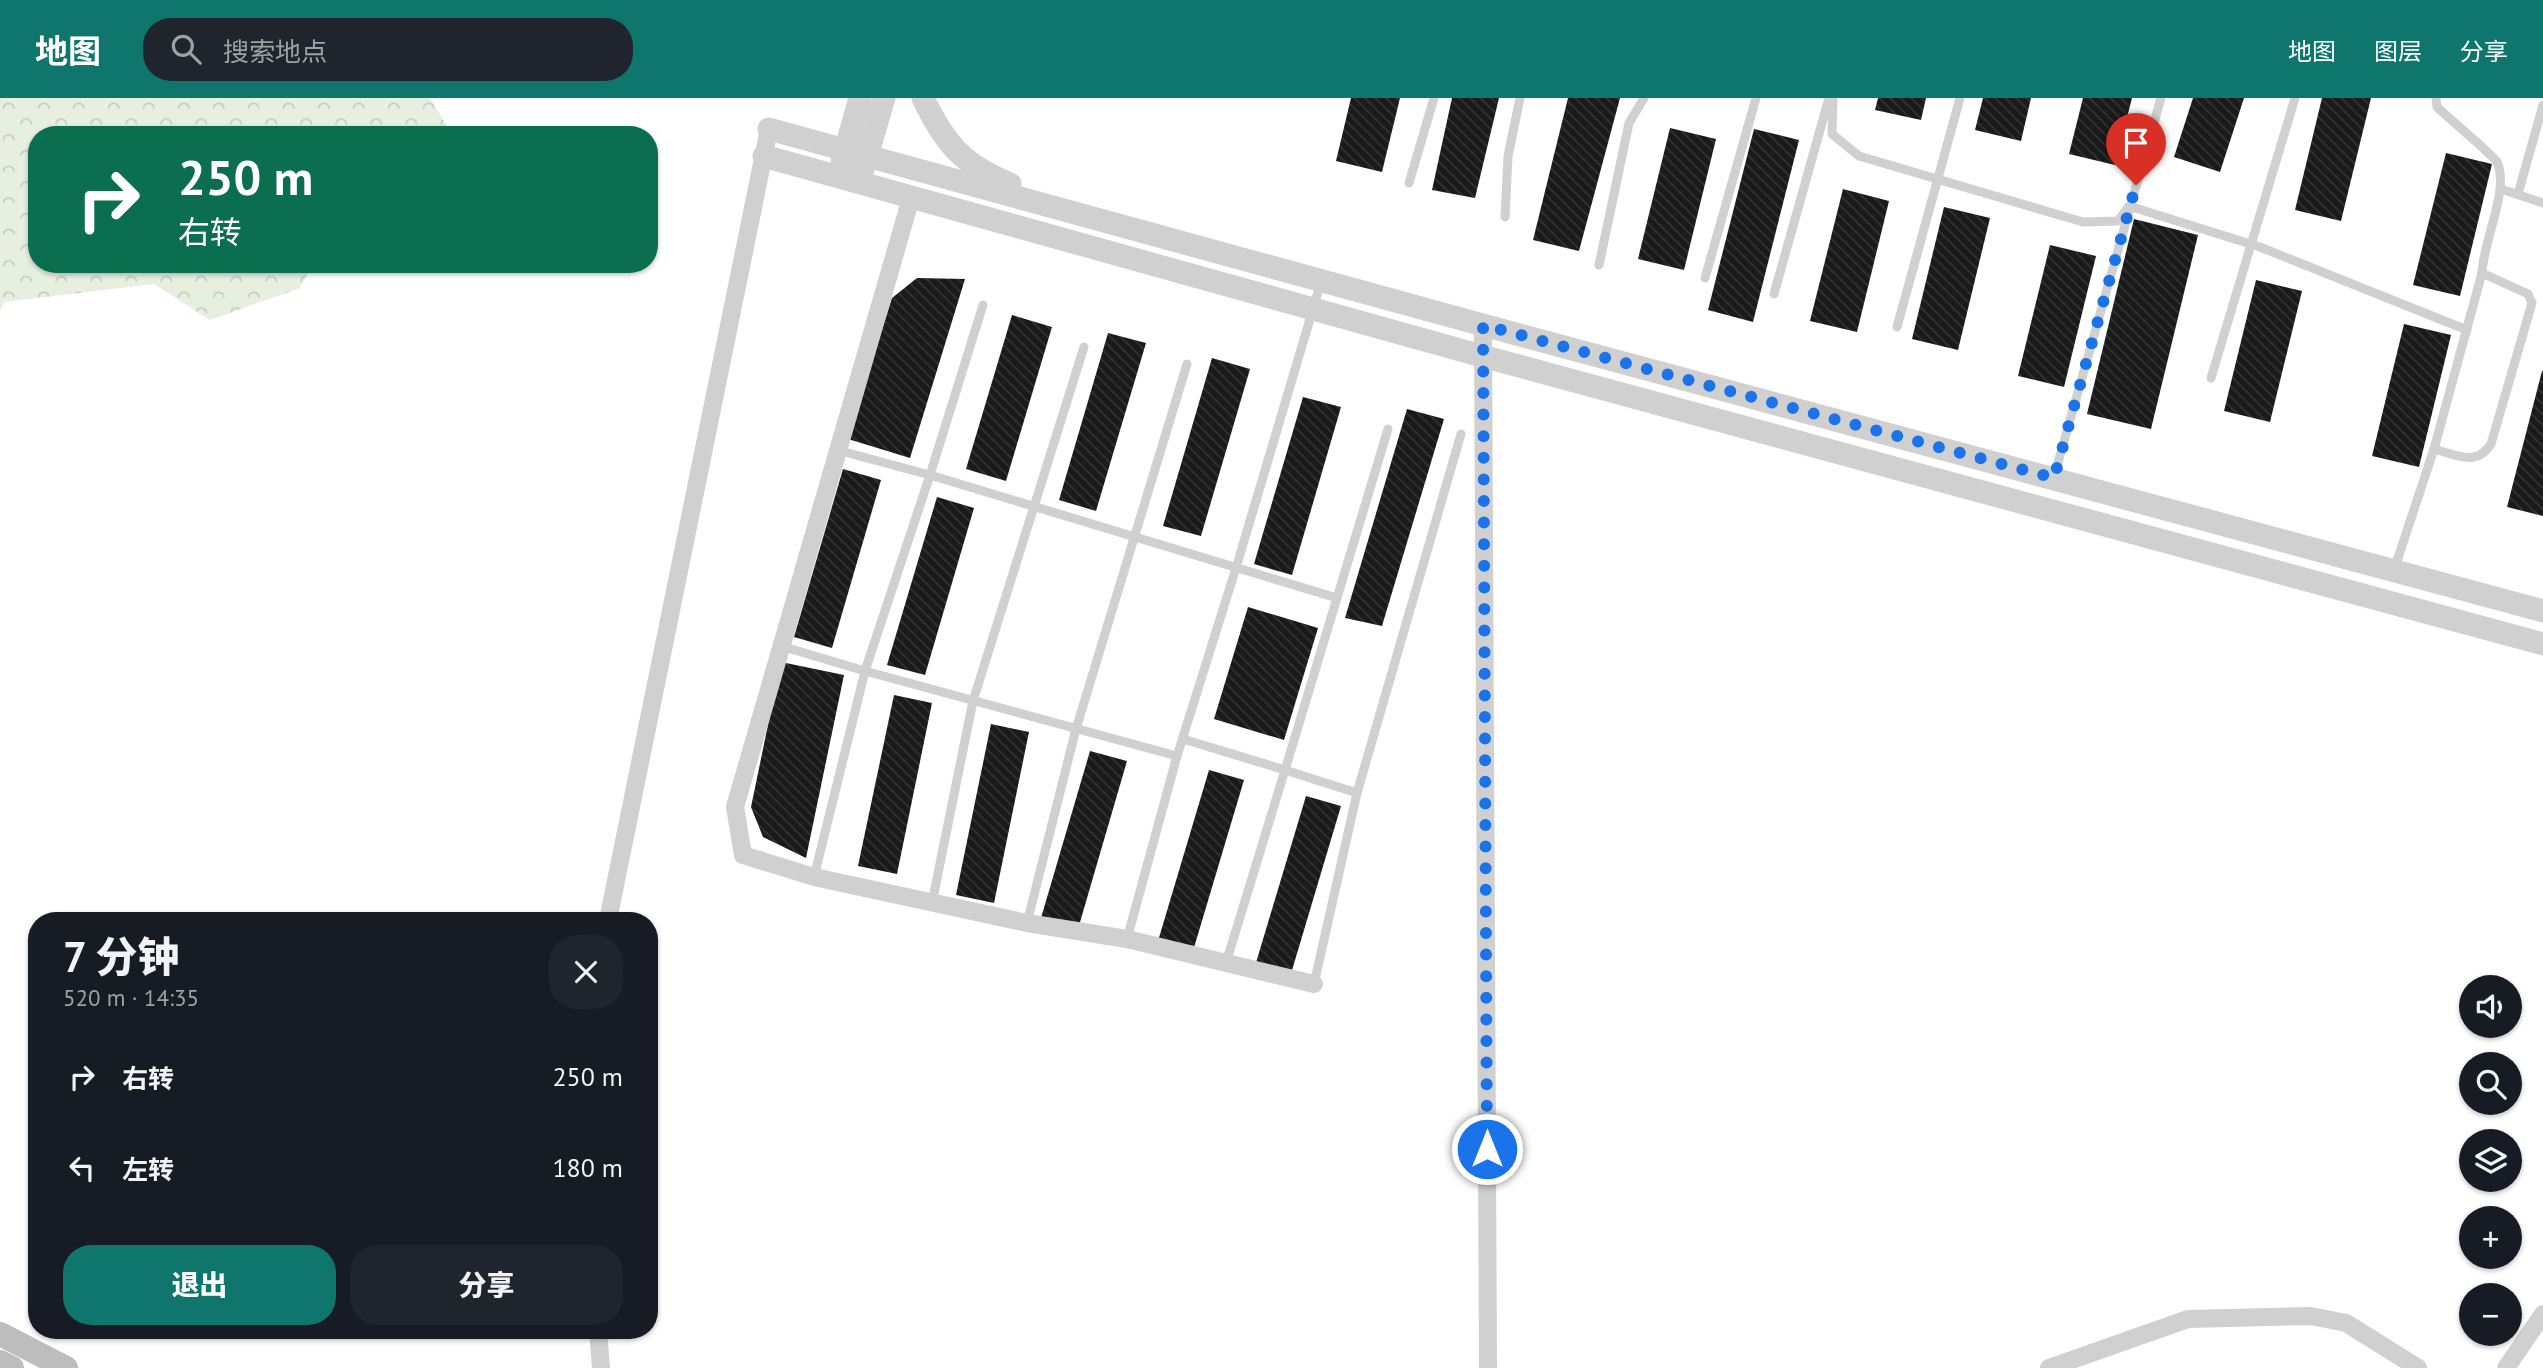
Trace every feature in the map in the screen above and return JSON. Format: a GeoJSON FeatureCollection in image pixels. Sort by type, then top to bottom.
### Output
{"type":"FeatureCollection","features":[{"type":"Feature","properties":{"kind":"main road"},"geometry":{"type":"LineString","coordinates":[[0,1334],[66,1368]]}},
{"type":"Feature","properties":{"kind":"main road"},"geometry":{"type":"LineString","coordinates":[[0,1362],[12,1368]]}},
{"type":"Feature","properties":{"kind":"street"},"geometry":{"type":"LineString","coordinates":[[856,153],[859,98]]}},
{"type":"Feature","properties":{"kind":"street"},"geometry":{"type":"LineString","coordinates":[[849,179],[856,153],[884,98]]}},
{"type":"Feature","properties":{"kind":"street"},"geometry":{"type":"LineString","coordinates":[[923,98],[944,138],[965,159],[992,177],[1074,212]]}},
{"type":"Feature","properties":{"kind":"street"},"geometry":{"type":"LineString","coordinates":[[610,912],[769,130],[2543,611]]}},
{"type":"Feature","properties":{"kind":"street"},"geometry":{"type":"LineString","coordinates":[[764,156],[1313,310],[2543,644]]}},
{"type":"Feature","properties":{"kind":"street"},"geometry":{"type":"LineString","coordinates":[[911,198],[734,807],[743,855],[814,877],[1027,923],[1127,939],[1314,984]]}},
{"type":"Feature","properties":{"kind":"street"},"geometry":{"type":"LineString","coordinates":[[1483,325],[1488,1368]]}},
{"type":"Feature","properties":{"kind":"street"},"geometry":{"type":"LineString","coordinates":[[2506,1368],[2543,1314]]}},
{"type":"Feature","properties":{"kind":"street"},"geometry":{"type":"LineString","coordinates":[[2049,1368],[2188,1319],[2311,1316],[2346,1323],[2418,1368]]}},
{"type":"Feature","properties":{"kind":"street"},"geometry":{"type":"LineString","coordinates":[[599,1339],[601,1368]]}},
{"type":"Feature","properties":{"kind":"lane"},"geometry":{"type":"LineString","coordinates":[[1409,183],[1434,98]]}},
{"type":"Feature","properties":{"kind":"lane"},"geometry":{"type":"LineString","coordinates":[[1505,217],[1508,156],[1520,98]]}},
{"type":"Feature","properties":{"kind":"lane"},"geometry":{"type":"LineString","coordinates":[[1599,265],[1629,123],[1644,98]]}},
{"type":"Feature","properties":{"kind":"lane"},"geometry":{"type":"LineString","coordinates":[[1705,278],[1756,98]]}},
{"type":"Feature","properties":{"kind":"lane"},"geometry":{"type":"LineString","coordinates":[[1831,98],[1832,134],[1858,156],[2083,222],[2118,221],[2129,206]]}},
{"type":"Feature","properties":{"kind":"lane"},"geometry":{"type":"LineString","coordinates":[[1774,294],[1831,98]]}},
{"type":"Feature","properties":{"kind":"lane"},"geometry":{"type":"LineString","coordinates":[[1897,327],[1961,98]]}},
{"type":"Feature","properties":{"kind":"lane"},"geometry":{"type":"LineString","coordinates":[[2054,478],[2161,98]]}},
{"type":"Feature","properties":{"kind":"lane"},"geometry":{"type":"LineString","coordinates":[[2211,379],[2295,98]]}},
{"type":"Feature","properties":{"kind":"lane"},"geometry":{"type":"LineString","coordinates":[[2394,570],[2434,449],[2482,273],[2482,258],[2501,190],[2497,161],[2436,102],[2426,98]]}},
{"type":"Feature","properties":{"kind":"lane"},"geometry":{"type":"LineString","coordinates":[[2518,194],[2543,105]]}},
{"type":"Feature","properties":{"kind":"lane"},"geometry":{"type":"LineString","coordinates":[[2501,190],[2543,202]]}},
{"type":"Feature","properties":{"kind":"lane"},"geometry":{"type":"LineString","coordinates":[[2129,206],[2251,244],[2467,330]]}},
{"type":"Feature","properties":{"kind":"lane"},"geometry":{"type":"LineString","coordinates":[[2434,449],[2476,458],[2484,454],[2491,444],[2532,303],[2528,294],[2482,273]]}},
{"type":"Feature","properties":{"kind":"lane"},"geometry":{"type":"LineString","coordinates":[[1127,939],[1177,756],[1322,280]]}},
{"type":"Feature","properties":{"kind":"lane"},"geometry":{"type":"LineString","coordinates":[[814,877],[866,671],[983,305]]}},
{"type":"Feature","properties":{"kind":"lane"},"geometry":{"type":"LineString","coordinates":[[932,902],[973,701],[1084,347]]}},
{"type":"Feature","properties":{"kind":"lane"},"geometry":{"type":"LineString","coordinates":[[1027,923],[1076,729],[1187,363]]}},
{"type":"Feature","properties":{"kind":"lane"},"geometry":{"type":"LineString","coordinates":[[1226,963],[1388,429]]}},
{"type":"Feature","properties":{"kind":"lane"},"geometry":{"type":"LineString","coordinates":[[1314,984],[1357,793],[1461,434]]}},
{"type":"Feature","properties":{"kind":"lane"},"geometry":{"type":"LineString","coordinates":[[837,450],[930,475],[1337,598]]}},
{"type":"Feature","properties":{"kind":"lane"},"geometry":{"type":"LineString","coordinates":[[781,646],[1177,756]]}},
{"type":"Feature","properties":{"kind":"lane"},"geometry":{"type":"LineString","coordinates":[[1183,739],[1357,793]]}},
{"type":"Feature","properties":{"kind":"green space"},"geometry":{"type":"Polygon","coordinates":[[[0,98],[430,98],[447,126],[28,126],[28,273],[308,273],[300,288],[210,320],[154,284],[4,302],[0,312],[0,98]]]}},
{"type":"Feature","properties":{"kind":"building"},"geometry":{"type":"Polygon","coordinates":[[[1351,98],[1400,98],[1382,172],[1336,161],[1351,98]]]}},
{"type":"Feature","properties":{"kind":"building"},"geometry":{"type":"Polygon","coordinates":[[[1452,98],[1499,98],[1475,198],[1432,190],[1452,98]]]}},
{"type":"Feature","properties":{"kind":"building"},"geometry":{"type":"Polygon","coordinates":[[[1568,98],[1620,98],[1579,251],[1533,240],[1568,98]]]}},
{"type":"Feature","properties":{"kind":"building"},"geometry":{"type":"Polygon","coordinates":[[[1878,98],[1926,98],[1921,120],[1875,110],[1878,98]]]}},
{"type":"Feature","properties":{"kind":"building"},"geometry":{"type":"Polygon","coordinates":[[[1983,98],[2031,98],[2021,141],[1975,130],[1983,98]]]}},
{"type":"Feature","properties":{"kind":"building"},"geometry":{"type":"Polygon","coordinates":[[[2083,98],[2132,98],[2115,165],[2069,154],[2083,98]]]}},
{"type":"Feature","properties":{"kind":"building"},"geometry":{"type":"Polygon","coordinates":[[[2193,98],[2244,98],[2220,172],[2174,157],[2193,98]]]}},
{"type":"Feature","properties":{"kind":"building"},"geometry":{"type":"Polygon","coordinates":[[[2322,98],[2371,98],[2341,221],[2295,210],[2322,98]]]}},
{"type":"Feature","properties":{"kind":"building"},"geometry":{"type":"Polygon","coordinates":[[[1670,128],[1716,139],[1684,270],[1638,259],[1670,128]]]}},
{"type":"Feature","properties":{"kind":"building"},"geometry":{"type":"Polygon","coordinates":[[[1754,129],[1799,140],[1753,322],[1708,310],[1754,129]]]}},
{"type":"Feature","properties":{"kind":"building"},"geometry":{"type":"Polygon","coordinates":[[[2446,153],[2492,164],[2460,296],[2413,285],[2446,153]]]}},
{"type":"Feature","properties":{"kind":"building"},"geometry":{"type":"Polygon","coordinates":[[[1843,189],[1889,201],[1857,332],[1810,321],[1843,189]]]}},
{"type":"Feature","properties":{"kind":"building"},"geometry":{"type":"Polygon","coordinates":[[[1944,207],[1990,218],[1958,350],[1912,339],[1944,207]]]}},
{"type":"Feature","properties":{"kind":"building"},"geometry":{"type":"Polygon","coordinates":[[[2134,219],[2198,235],[2151,429],[2087,414],[2134,219]]]}},
{"type":"Feature","properties":{"kind":"building"},"geometry":{"type":"Polygon","coordinates":[[[2050,245],[2096,256],[2064,387],[2018,376],[2050,245]]]}},
{"type":"Feature","properties":{"kind":"building"},"geometry":{"type":"Polygon","coordinates":[[[917,278],[965,279],[910,458],[848,439],[892,298],[917,278]]]}},
{"type":"Feature","properties":{"kind":"building"},"geometry":{"type":"Polygon","coordinates":[[[2256,280],[2302,291],[2270,422],[2224,411],[2256,280]]]}},
{"type":"Feature","properties":{"kind":"building"},"geometry":{"type":"Polygon","coordinates":[[[1012,315],[1052,327],[1006,481],[966,469],[1012,315]]]}},
{"type":"Feature","properties":{"kind":"building"},"geometry":{"type":"Polygon","coordinates":[[[2404,324],[2451,335],[2419,467],[2372,456],[2404,324]]]}},
{"type":"Feature","properties":{"kind":"building"},"geometry":{"type":"Polygon","coordinates":[[[1108,333],[1146,343],[1096,511],[1059,500],[1108,333]]]}},
{"type":"Feature","properties":{"kind":"building"},"geometry":{"type":"Polygon","coordinates":[[[1212,358],[1250,369],[1201,536],[1163,526],[1212,358]]]}},
{"type":"Feature","properties":{"kind":"building"},"geometry":{"type":"Polygon","coordinates":[[[2543,371],[2543,516],[2507,507],[2543,371]]]}},
{"type":"Feature","properties":{"kind":"building"},"geometry":{"type":"Polygon","coordinates":[[[1303,397],[1341,407],[1292,575],[1254,564],[1303,397]]]}},
{"type":"Feature","properties":{"kind":"building"},"geometry":{"type":"Polygon","coordinates":[[[1407,409],[1444,419],[1382,626],[1345,618],[1407,409]]]}},
{"type":"Feature","properties":{"kind":"building"},"geometry":{"type":"Polygon","coordinates":[[[843,469],[881,480],[832,648],[794,637],[843,469]]]}},
{"type":"Feature","properties":{"kind":"building"},"geometry":{"type":"Polygon","coordinates":[[[937,497],[974,508],[925,675],[887,665],[937,497]]]}},
{"type":"Feature","properties":{"kind":"building"},"geometry":{"type":"Polygon","coordinates":[[[1248,607],[1318,628],[1284,740],[1214,719],[1248,607]]]}},
{"type":"Feature","properties":{"kind":"building"},"geometry":{"type":"Polygon","coordinates":[[[781,662],[844,675],[806,858],[763,837],[751,807],[781,662]]]}},
{"type":"Feature","properties":{"kind":"building"},"geometry":{"type":"Polygon","coordinates":[[[894,695],[932,703],[897,874],[858,866],[894,695]]]}},
{"type":"Feature","properties":{"kind":"building"},"geometry":{"type":"Polygon","coordinates":[[[991,724],[1029,732],[994,903],[956,895],[991,724]]]}},
{"type":"Feature","properties":{"kind":"building"},"geometry":{"type":"Polygon","coordinates":[[[1090,751],[1127,761],[1078,929],[1041,918],[1090,751]]]}},
{"type":"Feature","properties":{"kind":"building"},"geometry":{"type":"Polygon","coordinates":[[[1209,770],[1244,780],[1193,951],[1158,941],[1209,770]]]}},
{"type":"Feature","properties":{"kind":"building"},"geometry":{"type":"Polygon","coordinates":[[[1306,796],[1341,806],[1290,977],[1255,966],[1306,796]]]}},
{"type":"Feature","properties":{"kind":"route"},"geometry":{"type":"LineString","coordinates":[[1487,1149],[1483,325],[2054,478],[2136,185]]}}]}
